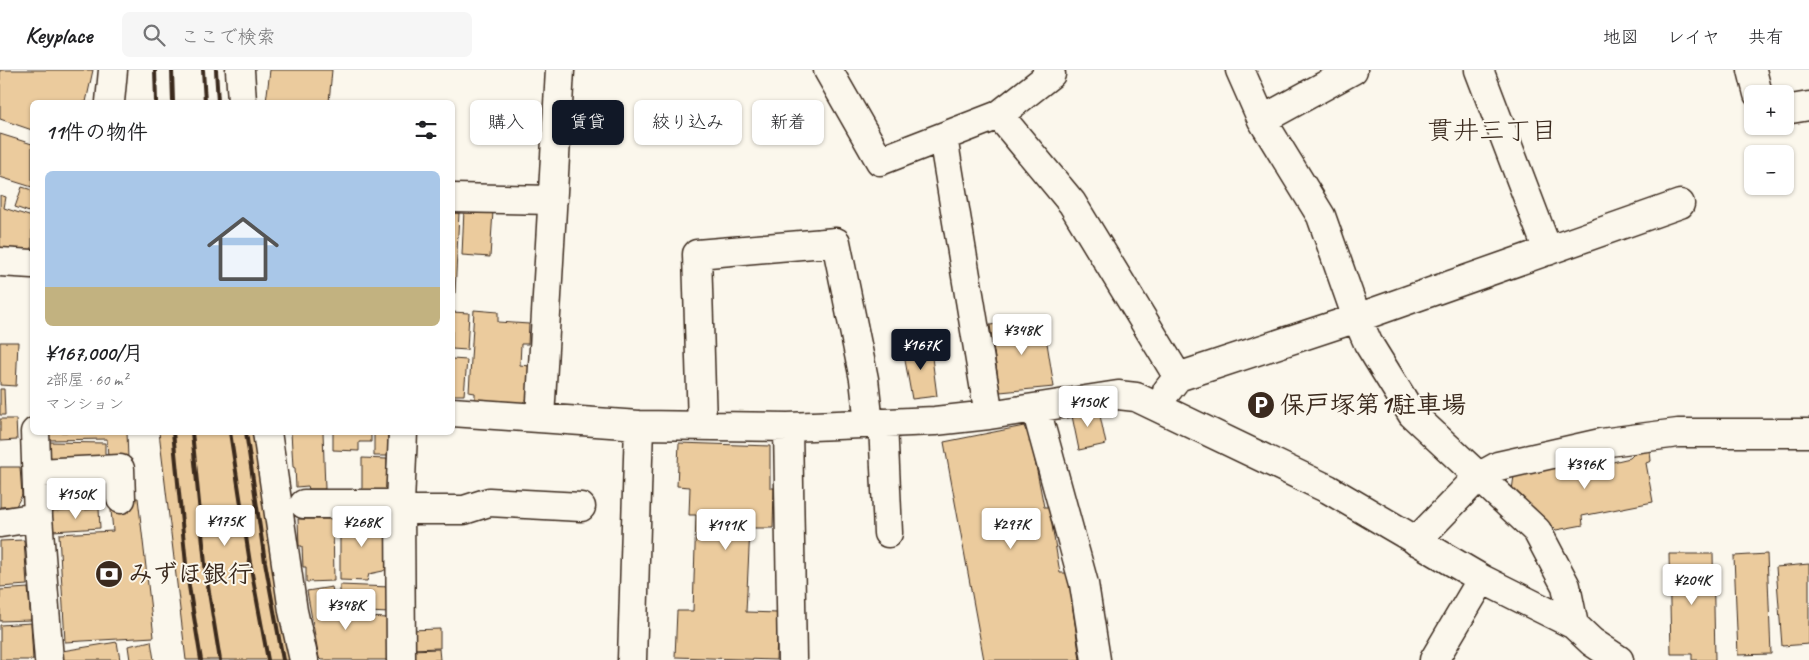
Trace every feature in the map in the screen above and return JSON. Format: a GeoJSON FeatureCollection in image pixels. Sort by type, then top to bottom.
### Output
{"type":"FeatureCollection","features":[{"type":"Feature","properties":{"kind":"street"},"geometry":{"type":"LineString","coordinates":[[110,100],[113,70]]}},
{"type":"Feature","properties":{"kind":"street"},"geometry":{"type":"LineString","coordinates":[[240,70],[242,100]]}},
{"type":"Feature","properties":{"kind":"street"},"geometry":{"type":"LineString","coordinates":[[540,418],[560,70]]}},
{"type":"Feature","properties":{"kind":"street"},"geometry":{"type":"LineString","coordinates":[[828,70],[880,161],[999,115],[1051,74],[1047,70]]}},
{"type":"Feature","properties":{"kind":"street"},"geometry":{"type":"LineString","coordinates":[[1240,70],[1262,120],[1321,216],[1357,318],[1368,343],[1412,414],[1537,531],[1566,586],[1582,643]]}},
{"type":"Feature","properties":{"kind":"street"},"geometry":{"type":"LineString","coordinates":[[1262,120],[1352,70]]}},
{"type":"Feature","properties":{"kind":"street"},"geometry":{"type":"LineString","coordinates":[[1479,70],[1548,251]]}},
{"type":"Feature","properties":{"kind":"street"},"geometry":{"type":"LineString","coordinates":[[1752,70],[1756,85]]}},
{"type":"Feature","properties":{"kind":"street"},"geometry":{"type":"LineString","coordinates":[[1794,108],[1809,106]]}},
{"type":"Feature","properties":{"kind":"street"},"geometry":{"type":"LineString","coordinates":[[999,115],[1072,203],[1178,377]]}},
{"type":"Feature","properties":{"kind":"street"},"geometry":{"type":"LineString","coordinates":[[943,137],[989,416]]}},
{"type":"Feature","properties":{"kind":"street"},"geometry":{"type":"LineString","coordinates":[[455,198],[552,200]]}},
{"type":"Feature","properties":{"kind":"street"},"geometry":{"type":"LineString","coordinates":[[1155,405],[1178,377],[1357,318],[1680,204]]}},
{"type":"Feature","properties":{"kind":"street"},"geometry":{"type":"LineString","coordinates":[[702,426],[697,254],[836,242],[864,379],[876,424],[888,533]]}},
{"type":"Feature","properties":{"kind":"street"},"geometry":{"type":"LineString","coordinates":[[0,262],[30,264]]}},
{"type":"Feature","properties":{"kind":"street"},"geometry":{"type":"LineString","coordinates":[[455,412],[639,425],[788,427],[935,421],[989,416],[1118,395],[1136,397],[1328,489],[1482,579],[1582,643],[1619,660]]}},
{"type":"Feature","properties":{"kind":"street"},"geometry":{"type":"LineString","coordinates":[[1036,408],[1084,584],[1096,660]]}},
{"type":"Feature","properties":{"kind":"street"},"geometry":{"type":"LineString","coordinates":[[632,660],[639,425]]}},
{"type":"Feature","properties":{"kind":"street"},"geometry":{"type":"LineString","coordinates":[[788,427],[792,660]]}},
{"type":"Feature","properties":{"kind":"street"},"geometry":{"type":"LineString","coordinates":[[1416,541],[1478,477],[1498,466],[1601,443],[1678,433],[1809,433]]}},
{"type":"Feature","properties":{"kind":"street"},"geometry":{"type":"LineString","coordinates":[[35,435],[38,517],[49,660]]}},
{"type":"Feature","properties":{"kind":"street"},"geometry":{"type":"LineString","coordinates":[[267,435],[293,610],[304,660]]}},
{"type":"Feature","properties":{"kind":"street"},"geometry":{"type":"LineString","coordinates":[[401,660],[400,504],[402,435]]}},
{"type":"Feature","properties":{"kind":"street"},"geometry":{"type":"LineString","coordinates":[[37,473],[120,469],[121,499]]}},
{"type":"Feature","properties":{"kind":"street"},"geometry":{"type":"LineString","coordinates":[[304,504],[400,504],[412,510],[464,510],[489,502],[581,508]]}},
{"type":"Feature","properties":{"kind":"street"},"geometry":{"type":"LineString","coordinates":[[0,523],[38,517]]}},
{"type":"Feature","properties":{"kind":"street"},"geometry":{"type":"LineString","coordinates":[[1434,660],[1482,579]]}},
{"type":"Feature","properties":{"kind":"building"},"geometry":{"type":"Polygon","coordinates":[[[0,70],[93,70],[86,100],[30,100],[30,129],[0,119],[0,70]]]}},
{"type":"Feature","properties":{"kind":"building"},"geometry":{"type":"Polygon","coordinates":[[[270,70],[332,70],[329,100],[266,100],[270,70]]]}},
{"type":"Feature","properties":{"kind":"building"},"geometry":{"type":"Polygon","coordinates":[[[0,134],[30,143],[30,186],[0,177],[0,134]]]}},
{"type":"Feature","properties":{"kind":"building"},"geometry":{"type":"Polygon","coordinates":[[[22,187],[30,189],[30,212],[15,207],[22,187]]]}},
{"type":"Feature","properties":{"kind":"building"},"geometry":{"type":"Polygon","coordinates":[[[0,195],[6,197],[4,208],[30,216],[30,254],[0,250],[0,195]]]}},
{"type":"Feature","properties":{"kind":"building"},"geometry":{"type":"Polygon","coordinates":[[[464,209],[493,211],[490,257],[462,255],[464,209]]]}},
{"type":"Feature","properties":{"kind":"building"},"geometry":{"type":"Polygon","coordinates":[[[455,213],[459,213],[455,293],[455,213]]]}},
{"type":"Feature","properties":{"kind":"building"},"geometry":{"type":"Polygon","coordinates":[[[474,310],[498,312],[498,322],[529,324],[528,344],[521,344],[520,365],[529,366],[527,399],[522,403],[475,400],[475,393],[469,392],[474,310]]]}},
{"type":"Feature","properties":{"kind":"building"},"geometry":{"type":"Polygon","coordinates":[[[455,312],[469,313],[467,350],[455,349],[455,312]]]}},
{"type":"Feature","properties":{"kind":"building"},"geometry":{"type":"Polygon","coordinates":[[[1043,318],[1054,387],[1000,392],[990,325],[1043,318]]]}},
{"type":"Feature","properties":{"kind":"building"},"geometry":{"type":"Polygon","coordinates":[[[0,342],[18,342],[16,386],[0,385],[0,342]]]}},
{"type":"Feature","properties":{"kind":"building"},"geometry":{"type":"Polygon","coordinates":[[[930,342],[937,396],[912,399],[903,349],[930,342]]]}},
{"type":"Feature","properties":{"kind":"building"},"geometry":{"type":"Polygon","coordinates":[[[455,359],[467,360],[464,395],[455,395],[455,359]]]}},
{"type":"Feature","properties":{"kind":"building"},"geometry":{"type":"Polygon","coordinates":[[[0,389],[4,389],[5,415],[0,415],[0,389]]]}},
{"type":"Feature","properties":{"kind":"building"},"geometry":{"type":"Polygon","coordinates":[[[1098,406],[1106,444],[1079,450],[1071,411],[1098,406]]]}},
{"type":"Feature","properties":{"kind":"building"},"geometry":{"type":"Polygon","coordinates":[[[0,419],[16,419],[17,440],[0,441],[0,419]]]}},
{"type":"Feature","properties":{"kind":"building"},"geometry":{"type":"Polygon","coordinates":[[[1024,426],[1026,431],[1029,430],[1044,507],[1049,507],[1060,573],[1068,573],[1080,660],[984,660],[944,442],[1024,426]]]}},
{"type":"Feature","properties":{"kind":"building"},"geometry":{"type":"Polygon","coordinates":[[[48,435],[127,435],[128,459],[108,459],[107,439],[48,440],[48,435]]]}},
{"type":"Feature","properties":{"kind":"building"},"geometry":{"type":"Polygon","coordinates":[[[159,435],[260,435],[295,660],[186,660],[159,435]]]}},
{"type":"Feature","properties":{"kind":"building"},"geometry":{"type":"Polygon","coordinates":[[[291,435],[323,435],[325,489],[309,489],[308,486],[296,487],[295,468],[293,467],[291,435]]]}},
{"type":"Feature","properties":{"kind":"building"},"geometry":{"type":"Polygon","coordinates":[[[333,435],[371,435],[371,442],[359,442],[359,451],[333,450],[333,435]]]}},
{"type":"Feature","properties":{"kind":"building"},"geometry":{"type":"Polygon","coordinates":[[[374,435],[388,435],[388,456],[374,456],[374,435]]]}},
{"type":"Feature","properties":{"kind":"building"},"geometry":{"type":"Polygon","coordinates":[[[48,442],[105,443],[105,460],[48,459],[48,442]]]}},
{"type":"Feature","properties":{"kind":"building"},"geometry":{"type":"Polygon","coordinates":[[[679,443],[770,446],[770,488],[774,488],[773,528],[750,528],[746,612],[778,613],[776,660],[675,657],[677,611],[693,611],[696,515],[689,515],[690,487],[677,486],[679,443]]]}},
{"type":"Feature","properties":{"kind":"building"},"geometry":{"type":"Polygon","coordinates":[[[1650,451],[1651,461],[1646,463],[1653,502],[1582,516],[1583,525],[1556,530],[1512,490],[1514,476],[1557,467],[1574,471],[1630,458],[1634,454],[1650,451]]]}},
{"type":"Feature","properties":{"kind":"building"},"geometry":{"type":"Polygon","coordinates":[[[362,458],[387,459],[387,489],[383,492],[362,492],[362,458]]]}},
{"type":"Feature","properties":{"kind":"building"},"geometry":{"type":"Polygon","coordinates":[[[0,467],[20,467],[22,495],[16,506],[0,507],[0,467]]]}},
{"type":"Feature","properties":{"kind":"building"},"geometry":{"type":"Polygon","coordinates":[[[103,479],[105,506],[51,509],[49,482],[103,479]]]}},
{"type":"Feature","properties":{"kind":"building"},"geometry":{"type":"Polygon","coordinates":[[[138,498],[154,637],[65,642],[59,534],[113,531],[110,500],[138,498]]]}},
{"type":"Feature","properties":{"kind":"building"},"geometry":{"type":"Polygon","coordinates":[[[99,509],[100,528],[53,531],[52,512],[99,509]]]}},
{"type":"Feature","properties":{"kind":"building"},"geometry":{"type":"Polygon","coordinates":[[[382,517],[387,521],[386,569],[369,574],[367,581],[340,580],[340,522],[343,518],[382,517]]]}},
{"type":"Feature","properties":{"kind":"building"},"geometry":{"type":"Polygon","coordinates":[[[298,519],[333,519],[334,581],[306,582],[306,567],[303,567],[302,546],[299,546],[298,519]]]}},
{"type":"Feature","properties":{"kind":"building"},"geometry":{"type":"Polygon","coordinates":[[[24,540],[27,585],[0,587],[0,541],[24,540]]]}},
{"type":"Feature","properties":{"kind":"building"},"geometry":{"type":"Polygon","coordinates":[[[1669,554],[1713,554],[1715,660],[1692,660],[1692,654],[1671,654],[1669,554]]]}},
{"type":"Feature","properties":{"kind":"building"},"geometry":{"type":"Polygon","coordinates":[[[1767,554],[1771,654],[1738,655],[1734,556],[1767,554]]]}},
{"type":"Feature","properties":{"kind":"building"},"geometry":{"type":"Polygon","coordinates":[[[1809,564],[1809,644],[1782,646],[1776,567],[1809,564]]]}},
{"type":"Feature","properties":{"kind":"building"},"geometry":{"type":"Polygon","coordinates":[[[340,585],[390,587],[389,613],[347,611],[340,603],[340,585]]]}},
{"type":"Feature","properties":{"kind":"building"},"geometry":{"type":"Polygon","coordinates":[[[332,587],[338,616],[389,618],[387,660],[321,660],[319,658],[307,591],[332,587]]]}},
{"type":"Feature","properties":{"kind":"building"},"geometry":{"type":"Polygon","coordinates":[[[28,588],[31,620],[0,621],[0,590],[28,588]]]}},
{"type":"Feature","properties":{"kind":"building"},"geometry":{"type":"Polygon","coordinates":[[[31,623],[33,660],[0,660],[0,625],[31,623]]]}},
{"type":"Feature","properties":{"kind":"building"},"geometry":{"type":"Polygon","coordinates":[[[440,629],[440,648],[410,649],[409,630],[440,629]]]}},
{"type":"Feature","properties":{"kind":"building"},"geometry":{"type":"Polygon","coordinates":[[[151,641],[154,660],[130,660],[128,646],[151,641]]]}},
{"type":"Feature","properties":{"kind":"building"},"geometry":{"type":"Polygon","coordinates":[[[117,642],[120,660],[63,660],[62,651],[117,642]]]}},
{"type":"Feature","properties":{"kind":"building"},"geometry":{"type":"Polygon","coordinates":[[[439,649],[440,660],[410,660],[409,650],[439,649]]]}},
{"type":"Feature","properties":{"kind":"railway"},"geometry":{"type":"LineString","coordinates":[[155,70],[156,100]]}},
{"type":"Feature","properties":{"kind":"railway"},"geometry":{"type":"LineString","coordinates":[[172,70],[173,100]]}},
{"type":"Feature","properties":{"kind":"railway"},"geometry":{"type":"LineString","coordinates":[[203,70],[205,100]]}},
{"type":"Feature","properties":{"kind":"railway"},"geometry":{"type":"LineString","coordinates":[[216,70],[218,100]]}},
{"type":"Feature","properties":{"kind":"railway"},"geometry":{"type":"LineString","coordinates":[[173,435],[187,574],[201,660]]}},
{"type":"Feature","properties":{"kind":"railway"},"geometry":{"type":"LineString","coordinates":[[192,435],[206,574],[220,660]]}},
{"type":"Feature","properties":{"kind":"railway"},"geometry":{"type":"LineString","coordinates":[[230,435],[250,563],[268,660]]}},
{"type":"Feature","properties":{"kind":"railway"},"geometry":{"type":"LineString","coordinates":[[246,435],[265,562],[283,660]]}},
{"type":"Feature","properties":{"kind":"place","name":"保戸塚第1駐車場"},"geometry":{"type":"Point","coordinates":[1261,405]}},
{"type":"Feature","properties":{"kind":"place","name":"みずほ銀行"},"geometry":{"type":"Point","coordinates":[109,574]}},
{"type":"Feature","properties":{"kind":"district","name":"貫井三丁目"},"geometry":{"type":"Point","coordinates":[1492,130]}}]}
